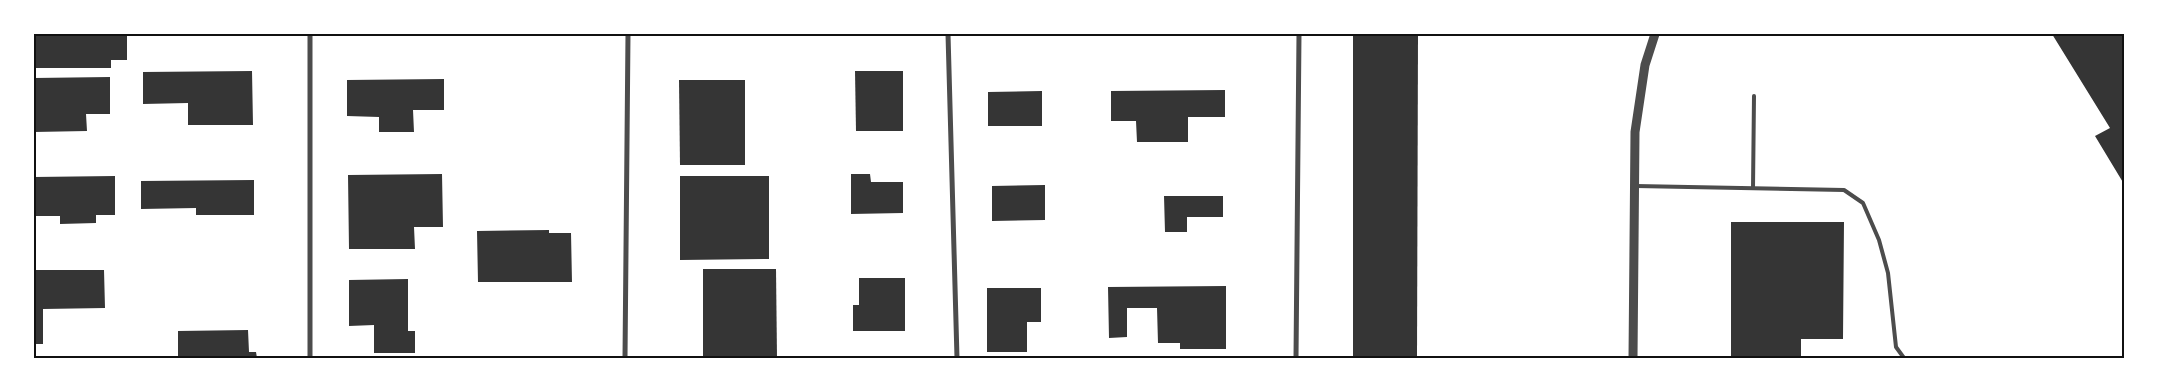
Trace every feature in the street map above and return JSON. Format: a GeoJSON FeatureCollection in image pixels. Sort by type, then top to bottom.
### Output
{"type":"FeatureCollection","features":[{"type":"Feature","properties":{"kind":"street"},"geometry":{"type":"LineString","coordinates":[[310,34],[310,358]]}},
{"type":"Feature","properties":{"kind":"street"},"geometry":{"type":"LineString","coordinates":[[625,358],[628,34]]}},
{"type":"Feature","properties":{"kind":"street"},"geometry":{"type":"LineString","coordinates":[[948,34],[958,358]]}},
{"type":"Feature","properties":{"kind":"street"},"geometry":{"type":"LineString","coordinates":[[1296,358],[1298,34]]}},
{"type":"Feature","properties":{"kind":"street"},"geometry":{"type":"LineString","coordinates":[[1633,358],[1633,186],[1635,132],[1645,65],[1655,34]]}},
{"type":"Feature","properties":{"kind":"lane"},"geometry":{"type":"LineString","coordinates":[[1754,96],[1754,188]]}},
{"type":"Feature","properties":{"kind":"lane"},"geometry":{"type":"LineString","coordinates":[[1633,186],[1844,190],[1863,204],[1879,240],[1888,273],[1896,347],[1904,358]]}},
{"type":"Feature","properties":{"kind":"building"},"geometry":{"type":"Polygon","coordinates":[[[34,34],[127,34],[127,60],[111,60],[111,68],[34,68],[34,34]]]}},
{"type":"Feature","properties":{"kind":"building"},"geometry":{"type":"Polygon","coordinates":[[[1353,34],[1418,34],[1417,358],[1353,358],[1353,34]]]}},
{"type":"Feature","properties":{"kind":"building"},"geometry":{"type":"Polygon","coordinates":[[[2052,34],[2124,34],[2124,184],[2095,136],[2110,128],[2052,34]]]}},
{"type":"Feature","properties":{"kind":"building"},"geometry":{"type":"Polygon","coordinates":[[[252,71],[253,125],[188,125],[188,103],[143,104],[143,72],[252,71]]]}},
{"type":"Feature","properties":{"kind":"building"},"geometry":{"type":"Polygon","coordinates":[[[855,71],[903,71],[903,131],[856,131],[855,71]]]}},
{"type":"Feature","properties":{"kind":"building"},"geometry":{"type":"Polygon","coordinates":[[[110,77],[110,114],[86,114],[87,131],[34,132],[34,78],[110,77]]]}},
{"type":"Feature","properties":{"kind":"building"},"geometry":{"type":"Polygon","coordinates":[[[444,79],[444,110],[413,110],[414,132],[379,132],[379,117],[347,116],[347,80],[444,79]]]}},
{"type":"Feature","properties":{"kind":"building"},"geometry":{"type":"Polygon","coordinates":[[[679,80],[745,80],[745,165],[680,165],[679,80]]]}},
{"type":"Feature","properties":{"kind":"building"},"geometry":{"type":"Polygon","coordinates":[[[1225,90],[1225,117],[1188,117],[1188,142],[1137,142],[1136,121],[1111,121],[1111,91],[1225,90]]]}},
{"type":"Feature","properties":{"kind":"building"},"geometry":{"type":"Polygon","coordinates":[[[1042,91],[1042,126],[988,126],[988,92],[1042,91]]]}},
{"type":"Feature","properties":{"kind":"building"},"geometry":{"type":"Polygon","coordinates":[[[442,174],[443,227],[414,227],[415,249],[349,249],[348,175],[442,174]]]}},
{"type":"Feature","properties":{"kind":"building"},"geometry":{"type":"Polygon","coordinates":[[[851,174],[870,174],[871,182],[903,182],[903,213],[851,214],[851,174]]]}},
{"type":"Feature","properties":{"kind":"building"},"geometry":{"type":"Polygon","coordinates":[[[115,176],[115,215],[96,215],[96,223],[60,224],[60,216],[34,216],[34,177],[115,176]]]}},
{"type":"Feature","properties":{"kind":"building"},"geometry":{"type":"Polygon","coordinates":[[[680,176],[769,176],[769,259],[680,260],[680,176]]]}},
{"type":"Feature","properties":{"kind":"building"},"geometry":{"type":"Polygon","coordinates":[[[254,180],[254,215],[196,215],[196,208],[141,209],[141,181],[254,180]]]}},
{"type":"Feature","properties":{"kind":"building"},"geometry":{"type":"Polygon","coordinates":[[[1045,185],[1045,220],[992,221],[992,186],[1045,185]]]}},
{"type":"Feature","properties":{"kind":"building"},"geometry":{"type":"Polygon","coordinates":[[[1164,196],[1223,196],[1223,217],[1187,217],[1187,232],[1165,232],[1164,196]]]}},
{"type":"Feature","properties":{"kind":"building"},"geometry":{"type":"Polygon","coordinates":[[[1731,222],[1844,222],[1843,339],[1801,339],[1801,358],[1731,358],[1731,222]]]}},
{"type":"Feature","properties":{"kind":"building"},"geometry":{"type":"Polygon","coordinates":[[[549,230],[549,233],[571,233],[572,282],[478,282],[477,231],[549,230]]]}},
{"type":"Feature","properties":{"kind":"building"},"geometry":{"type":"Polygon","coordinates":[[[703,269],[776,269],[777,358],[703,358],[703,269]]]}},
{"type":"Feature","properties":{"kind":"building"},"geometry":{"type":"Polygon","coordinates":[[[34,270],[104,270],[105,308],[43,309],[43,344],[34,344],[34,270]]]}},
{"type":"Feature","properties":{"kind":"building"},"geometry":{"type":"Polygon","coordinates":[[[859,278],[905,278],[905,331],[853,331],[853,305],[859,305],[859,278]]]}},
{"type":"Feature","properties":{"kind":"building"},"geometry":{"type":"Polygon","coordinates":[[[408,279],[408,331],[415,331],[415,353],[374,353],[374,325],[349,326],[349,280],[408,279]]]}},
{"type":"Feature","properties":{"kind":"building"},"geometry":{"type":"Polygon","coordinates":[[[1226,286],[1226,349],[1180,349],[1180,343],[1158,343],[1157,308],[1127,308],[1127,337],[1109,338],[1108,287],[1226,286]]]}},
{"type":"Feature","properties":{"kind":"building"},"geometry":{"type":"Polygon","coordinates":[[[987,288],[1041,288],[1041,322],[1027,322],[1027,352],[987,352],[987,288]]]}},
{"type":"Feature","properties":{"kind":"building"},"geometry":{"type":"Polygon","coordinates":[[[248,330],[249,352],[256,352],[257,358],[178,358],[178,331],[248,330]]]}}]}
